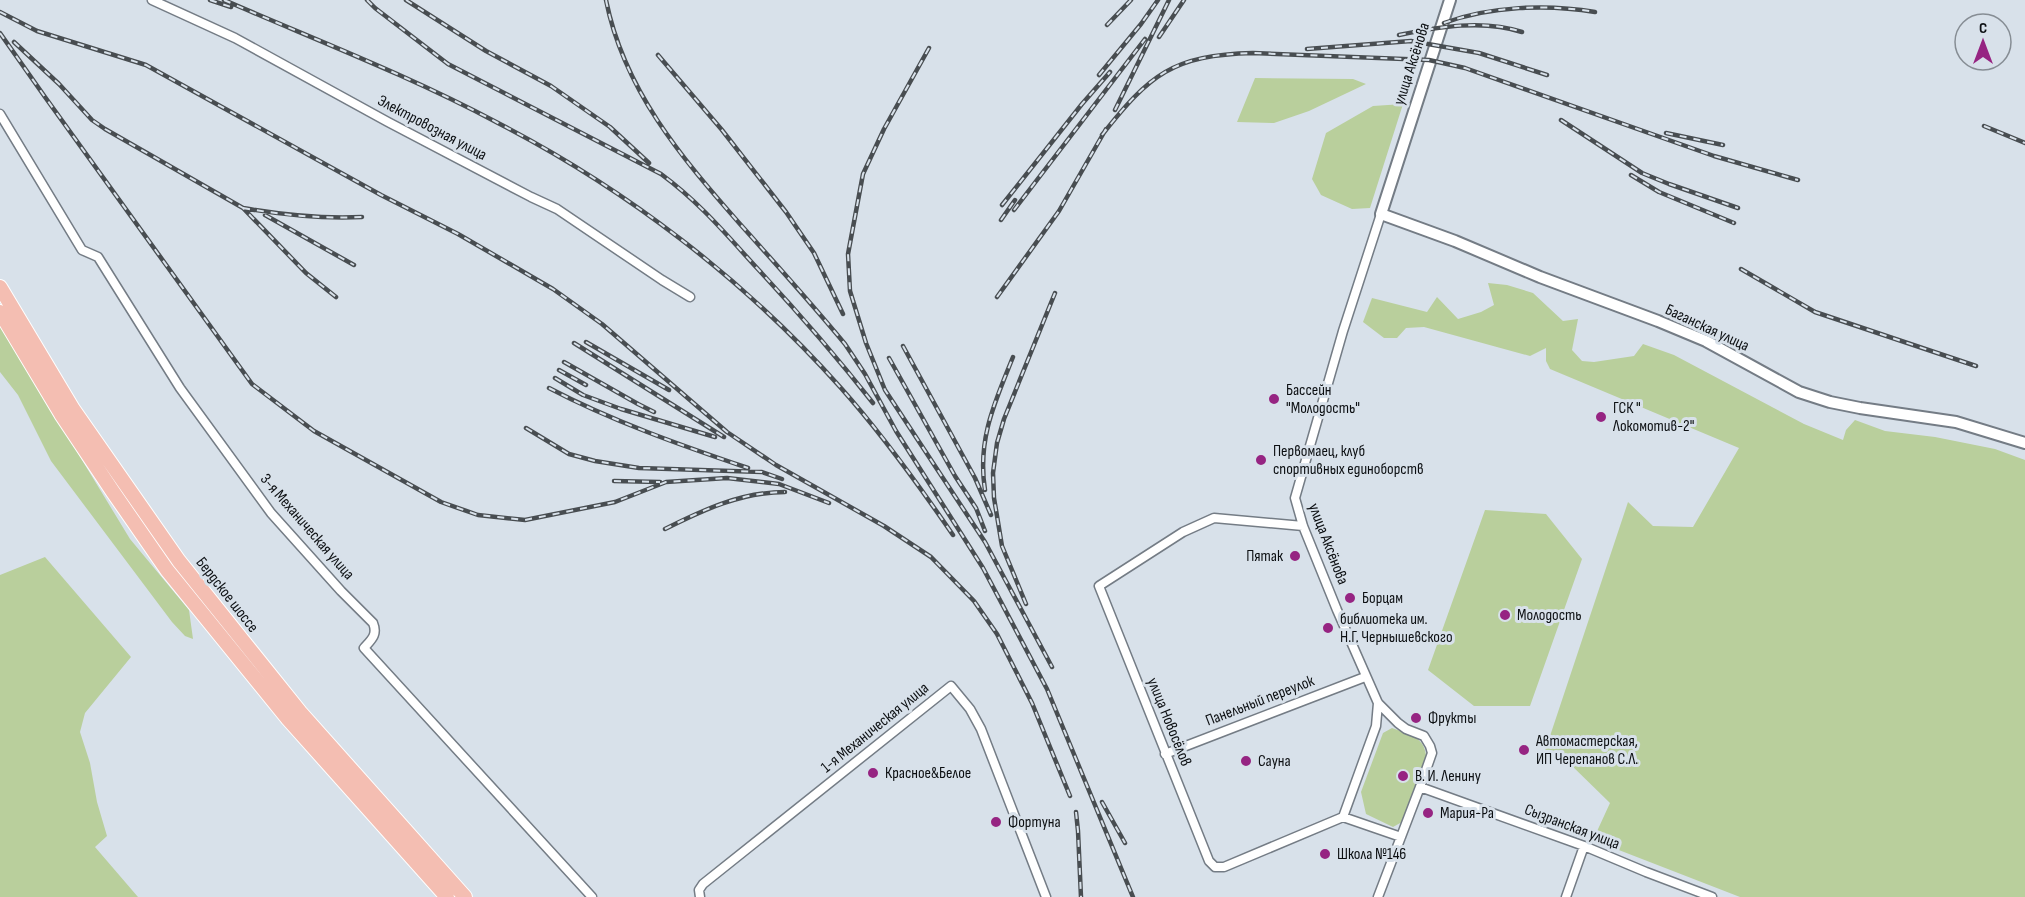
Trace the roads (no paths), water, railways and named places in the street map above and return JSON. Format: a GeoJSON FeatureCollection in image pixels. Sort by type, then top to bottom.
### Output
{"type":"FeatureCollection","features":[{"type":"Feature","properties":{"kind":"highway","name":"Бердское шоссе"},"geometry":{"type":"LineString","coordinates":[[0,287],[73,409],[179,561],[300,712],[465,897]]}},
{"type":"Feature","properties":{"kind":"highway","name":"Бердское шоссе"},"geometry":{"type":"LineString","coordinates":[[0,312],[61,414],[167,570],[288,719],[447,897]]}},
{"type":"Feature","properties":{"kind":"street","name":"Электровозная улица"},"geometry":{"type":"LineString","coordinates":[[152,0],[235,38],[399,128],[557,209],[690,297]]}},
{"type":"Feature","properties":{"kind":"street","name":"улица Аксёнова"},"geometry":{"type":"LineString","coordinates":[[1378,897],[1432,753],[1424,736],[1406,729],[1378,703],[1365,677],[1303,526],[1295,498],[1343,331],[1449,0]]}},
{"type":"Feature","properties":{"kind":"street","name":"3-я Механическая улица"},"geometry":{"type":"LineString","coordinates":[[0,114],[82,250],[98,257],[180,388],[271,513],[373,623],[376,629],[375,635],[364,648],[592,897]]}},
{"type":"Feature","properties":{"kind":"street","name":"Баганская улица"},"geometry":{"type":"LineString","coordinates":[[1381,214],[1706,341],[1799,392],[1830,402],[1860,408],[1956,422],[2025,443]]}},
{"type":"Feature","properties":{"kind":"street","name":"улица Новосёлов"},"geometry":{"type":"LineString","coordinates":[[1303,526],[1214,518],[1183,532],[1099,586],[1209,861],[1215,867],[1224,867],[1343,817]]}},
{"type":"Feature","properties":{"kind":"street","name":"Панельный переулок"},"geometry":{"type":"LineString","coordinates":[[1166,754],[1365,677]]}},
{"type":"Feature","properties":{"kind":"street","name":"1-я Механическая улица"},"geometry":{"type":"LineString","coordinates":[[700,897],[699,890],[703,884],[951,686],[970,709],[981,729],[1046,897]]}},
{"type":"Feature","properties":{"kind":"street"},"geometry":{"type":"LineString","coordinates":[[1378,703],[1376,726],[1343,817],[1401,837]]}},
{"type":"Feature","properties":{"kind":"street","name":"Сызранская улица"},"geometry":{"type":"LineString","coordinates":[[1420,787],[1584,846],[1712,897]]}},
{"type":"Feature","properties":{"kind":"street"},"geometry":{"type":"LineString","coordinates":[[1566,897],[1584,846]]}},
{"type":"Feature","properties":{"kind":"railway"},"geometry":{"type":"LineString","coordinates":[[210,0],[231,7]]}},
{"type":"Feature","properties":{"kind":"railway"},"geometry":{"type":"LineString","coordinates":[[224,0],[397,74],[498,123],[592,177],[682,240],[765,310],[841,388],[913,478],[953,535]]}},
{"type":"Feature","properties":{"kind":"railway"},"geometry":{"type":"LineString","coordinates":[[367,0],[448,64],[661,174],[675,185],[711,218],[801,317],[873,403]]}},
{"type":"Feature","properties":{"kind":"railway"},"geometry":{"type":"LineString","coordinates":[[406,0],[486,51],[551,86],[610,127],[649,163]]}},
{"type":"Feature","properties":{"kind":"railway"},"geometry":{"type":"LineString","coordinates":[[606,0],[626,64],[658,121],[718,199],[845,344],[865,374],[896,431],[983,568],[1047,689],[1133,897]]}},
{"type":"Feature","properties":{"kind":"railway"},"geometry":{"type":"LineString","coordinates":[[1107,25],[1131,0]]}},
{"type":"Feature","properties":{"kind":"railway"},"geometry":{"type":"LineString","coordinates":[[1099,75],[1158,0]]}},
{"type":"Feature","properties":{"kind":"railway"},"geometry":{"type":"LineString","coordinates":[[1115,110],[1169,0]]}},
{"type":"Feature","properties":{"kind":"railway"},"geometry":{"type":"LineString","coordinates":[[1159,37],[1184,0]]}},
{"type":"Feature","properties":{"kind":"railway"},"geometry":{"type":"LineString","coordinates":[[1444,23],[1480,13],[1519,8],[1539,7],[1595,12]]}},
{"type":"Feature","properties":{"kind":"railway"},"geometry":{"type":"LineString","coordinates":[[0,12],[37,31],[146,65],[381,195],[458,234],[553,289],[602,324],[727,432],[776,465],[884,526],[931,557],[974,601],[997,634],[1032,703],[1070,796]]}},
{"type":"Feature","properties":{"kind":"railway"},"geometry":{"type":"LineString","coordinates":[[1399,35],[1429,29],[1476,25],[1522,32]]}},
{"type":"Feature","properties":{"kind":"railway"},"geometry":{"type":"LineString","coordinates":[[0,33],[252,384],[314,431],[441,502],[478,515],[525,520],[615,502],[666,482],[727,478],[779,484],[829,503]]}},
{"type":"Feature","properties":{"kind":"railway"},"geometry":{"type":"LineString","coordinates":[[1014,210],[1145,39]]}},
{"type":"Feature","properties":{"kind":"railway"},"geometry":{"type":"LineString","coordinates":[[1307,49],[1411,41],[1479,53],[1547,75]]}},
{"type":"Feature","properties":{"kind":"railway"},"geometry":{"type":"LineString","coordinates":[[14,42],[59,84],[92,120],[243,208],[306,273],[336,297]]}},
{"type":"Feature","properties":{"kind":"railway"},"geometry":{"type":"LineString","coordinates":[[929,48],[884,129],[863,174],[848,254],[850,291],[866,343],[885,390],[985,542],[1052,667]]}},
{"type":"Feature","properties":{"kind":"railway"},"geometry":{"type":"LineString","coordinates":[[1102,135],[1150,83],[1165,72],[1202,58],[1253,53],[1429,60],[1465,68],[1714,156],[1798,180]]}},
{"type":"Feature","properties":{"kind":"railway"},"geometry":{"type":"LineString","coordinates":[[658,55],[722,130],[786,212],[814,253],[843,314]]}},
{"type":"Feature","properties":{"kind":"railway"},"geometry":{"type":"LineString","coordinates":[[1002,205],[1110,72]]}},
{"type":"Feature","properties":{"kind":"railway"},"geometry":{"type":"LineString","coordinates":[[1561,120],[1642,173],[1738,208]]}},
{"type":"Feature","properties":{"kind":"railway"},"geometry":{"type":"LineString","coordinates":[[1984,126],[2025,143]]}},
{"type":"Feature","properties":{"kind":"railway"},"geometry":{"type":"LineString","coordinates":[[997,297],[1059,211],[1106,129]]}},
{"type":"Feature","properties":{"kind":"railway"},"geometry":{"type":"LineString","coordinates":[[1666,133],[1723,145]]}},
{"type":"Feature","properties":{"kind":"railway"},"geometry":{"type":"LineString","coordinates":[[1631,175],[1659,192],[1734,223]]}},
{"type":"Feature","properties":{"kind":"railway"},"geometry":{"type":"LineString","coordinates":[[1001,220],[1015,200]]}},
{"type":"Feature","properties":{"kind":"railway"},"geometry":{"type":"LineString","coordinates":[[243,208],[302,216],[362,217]]}},
{"type":"Feature","properties":{"kind":"railway"},"geometry":{"type":"LineString","coordinates":[[265,215],[354,265]]}},
{"type":"Feature","properties":{"kind":"railway"},"geometry":{"type":"LineString","coordinates":[[1741,269],[1815,312],[1976,366]]}},
{"type":"Feature","properties":{"kind":"railway"},"geometry":{"type":"LineString","coordinates":[[1026,604],[1002,546],[994,498],[993,473],[997,443],[1004,419],[1055,293]]}},
{"type":"Feature","properties":{"kind":"railway"},"geometry":{"type":"LineString","coordinates":[[586,342],[669,390]]}},
{"type":"Feature","properties":{"kind":"railway"},"geometry":{"type":"LineString","coordinates":[[574,343],[724,437]]}},
{"type":"Feature","properties":{"kind":"railway"},"geometry":{"type":"LineString","coordinates":[[903,346],[975,478],[991,515]]}},
{"type":"Feature","properties":{"kind":"railway"},"geometry":{"type":"LineString","coordinates":[[985,490],[983,454],[989,421],[1013,357]]}},
{"type":"Feature","properties":{"kind":"railway"},"geometry":{"type":"LineString","coordinates":[[889,358],[955,476],[976,508],[985,531]]}},
{"type":"Feature","properties":{"kind":"railway"},"geometry":{"type":"LineString","coordinates":[[564,362],[654,412]]}},
{"type":"Feature","properties":{"kind":"railway"},"geometry":{"type":"LineString","coordinates":[[559,370],[586,385]]}},
{"type":"Feature","properties":{"kind":"railway"},"geometry":{"type":"LineString","coordinates":[[555,378],[583,395],[621,409],[715,437]]}},
{"type":"Feature","properties":{"kind":"railway"},"geometry":{"type":"LineString","coordinates":[[549,388],[622,422],[748,468]]}},
{"type":"Feature","properties":{"kind":"railway"},"geometry":{"type":"LineString","coordinates":[[526,428],[569,454],[595,461],[639,468],[762,472],[782,479]]}},
{"type":"Feature","properties":{"kind":"railway"},"geometry":{"type":"LineString","coordinates":[[614,481],[660,482]]}},
{"type":"Feature","properties":{"kind":"railway"},"geometry":{"type":"LineString","coordinates":[[665,529],[723,503],[753,495],[785,492]]}},
{"type":"Feature","properties":{"kind":"railway"},"geometry":{"type":"LineString","coordinates":[[1102,802],[1125,843]]}},
{"type":"Feature","properties":{"kind":"railway"},"geometry":{"type":"LineString","coordinates":[[1076,812],[1081,897]]}},
{"type":"Feature","properties":{"kind":"place","name":"Бассейн \"Молодость\""},"geometry":{"type":"Point","coordinates":[1274,399]}},
{"type":"Feature","properties":{"kind":"place","name":"ГСК \" Локомотив-2\""},"geometry":{"type":"Point","coordinates":[1601,417]}},
{"type":"Feature","properties":{"kind":"place","name":"Первомаец, клуб спортивных единоборств"},"geometry":{"type":"Point","coordinates":[1261,460]}},
{"type":"Feature","properties":{"kind":"place","name":"Пятак"},"geometry":{"type":"Point","coordinates":[1295,556]}},
{"type":"Feature","properties":{"kind":"place","name":"Борцам"},"geometry":{"type":"Point","coordinates":[1350,598]}},
{"type":"Feature","properties":{"kind":"place","name":"Молодость"},"geometry":{"type":"Point","coordinates":[1505,615]}},
{"type":"Feature","properties":{"kind":"place","name":"библиотека им. Н.Г. Чернышевского"},"geometry":{"type":"Point","coordinates":[1328,628]}},
{"type":"Feature","properties":{"kind":"place","name":"Фрукты"},"geometry":{"type":"Point","coordinates":[1416,718]}},
{"type":"Feature","properties":{"kind":"place","name":"Автомастерская, ИП Черепанов С.Л."},"geometry":{"type":"Point","coordinates":[1524,750]}},
{"type":"Feature","properties":{"kind":"place","name":"Сауна"},"geometry":{"type":"Point","coordinates":[1246,761]}},
{"type":"Feature","properties":{"kind":"place","name":"Красное&Белое"},"geometry":{"type":"Point","coordinates":[873,773]}},
{"type":"Feature","properties":{"kind":"place","name":"В. И. Ленину"},"geometry":{"type":"Point","coordinates":[1403,776]}},
{"type":"Feature","properties":{"kind":"place","name":"Мария-Ра"},"geometry":{"type":"Point","coordinates":[1428,813]}},
{"type":"Feature","properties":{"kind":"place","name":"Фортуна"},"geometry":{"type":"Point","coordinates":[996,822]}},
{"type":"Feature","properties":{"kind":"place","name":"Школа №146"},"geometry":{"type":"Point","coordinates":[1325,854]}}]}
